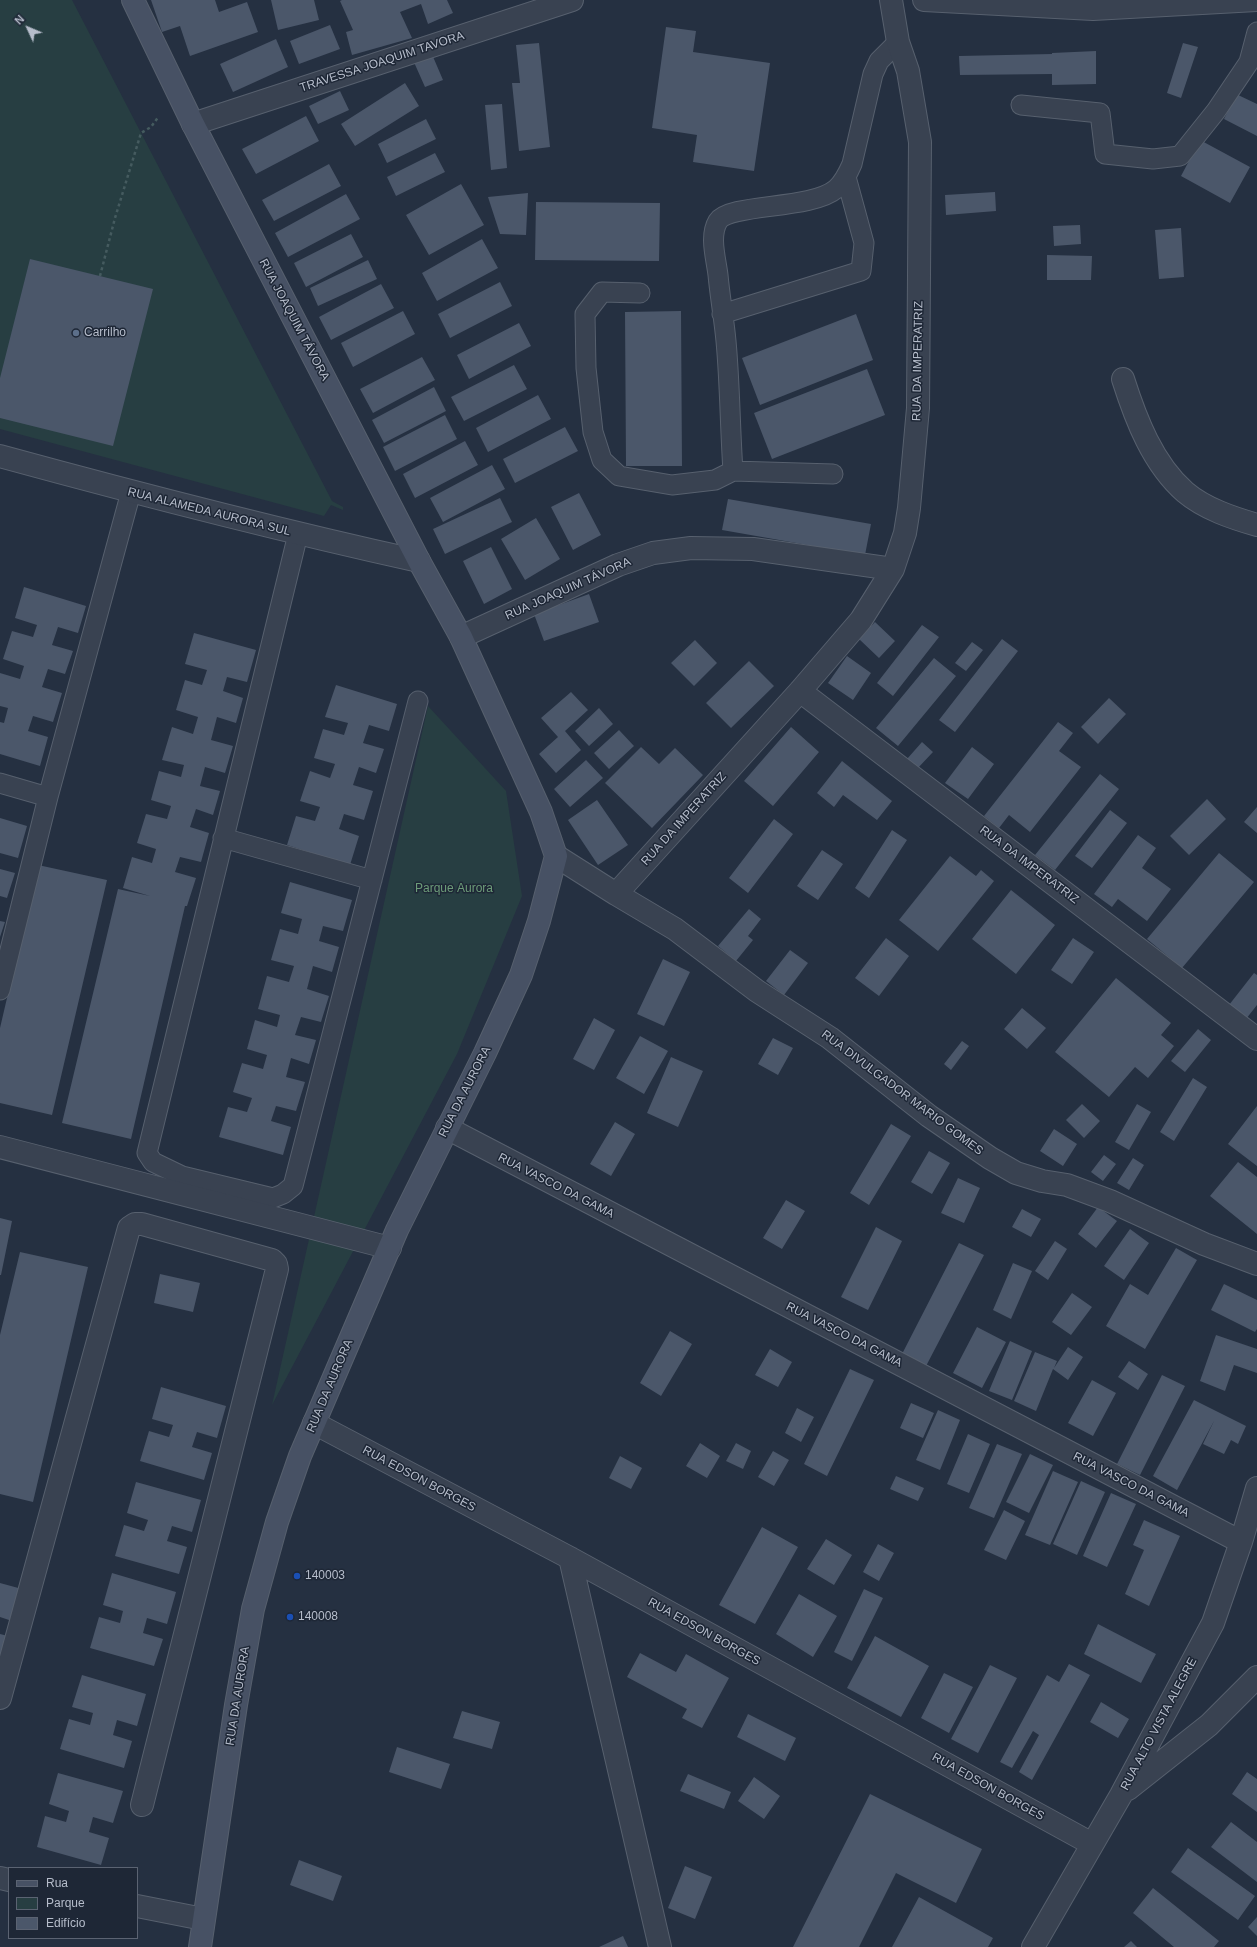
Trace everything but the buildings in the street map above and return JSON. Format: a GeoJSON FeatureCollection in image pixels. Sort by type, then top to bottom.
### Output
{"type":"FeatureCollection","features":[{"type":"Feature","properties":{"kind":"main road","name":"RUA JOAQUIM TÁVORA"},"geometry":{"type":"LineString","coordinates":[[133,0],[193,124],[461,637],[541,812],[556,856]]}},
{"type":"Feature","properties":{"kind":"main road","name":"RUA DA AURORA"},"geometry":{"type":"LineString","coordinates":[[200,1947],[236,1705],[253,1609],[277,1522],[300,1456],[390,1248],[447,1128],[485,1053],[521,975],[539,921],[556,856]]}},
{"type":"Feature","properties":{"kind":"street","name":"TRAVESSA JOAQUIM TAVORA"},"geometry":{"type":"LineString","coordinates":[[193,124],[572,0]]}},
{"type":"Feature","properties":{"kind":"street","name":"RUA DA IMPERATRIZ"},"geometry":{"type":"LineString","coordinates":[[616,894],[800,691],[861,620],[893,569],[905,533],[912,486],[918,408],[920,142],[908,71],[898,42],[891,0]]}},
{"type":"Feature","properties":{"kind":"street"},"geometry":{"type":"LineString","coordinates":[[924,0],[1093,9],[1257,0]]}},
{"type":"Feature","properties":{"kind":"street"},"geometry":{"type":"LineString","coordinates":[[1123,379],[1136,419],[1166,473],[1187,494],[1215,511],[1257,525]]}},
{"type":"Feature","properties":{"kind":"street","name":"RUA ALAMEDA AURORA SUL"},"geometry":{"type":"LineString","coordinates":[[0,456],[131,492],[298,534],[420,561]]}},
{"type":"Feature","properties":{"kind":"street","name":"RUA JOAQUIM TÁVORA"},"geometry":{"type":"LineString","coordinates":[[461,637],[618,564],[653,553],[691,548],[752,549],[893,569]]}},
{"type":"Feature","properties":{"kind":"street","name":"RUA DA IMPERATRIZ"},"geometry":{"type":"LineString","coordinates":[[800,691],[1257,1039]]}},
{"type":"Feature","properties":{"kind":"street"},"geometry":{"type":"LineString","coordinates":[[556,856],[616,894]]}},
{"type":"Feature","properties":{"kind":"street","name":"RUA DIVULGADOR MARIO GOMES"},"geometry":{"type":"LineString","coordinates":[[616,894],[675,929],[757,991],[830,1038],[929,1116],[990,1158],[1016,1173],[1042,1181],[1067,1185],[1110,1201],[1204,1244],[1257,1264]]}},
{"type":"Feature","properties":{"kind":"street","name":"RUA VASCO DA GAMA"},"geometry":{"type":"LineString","coordinates":[[447,1128],[1241,1542]]}},
{"type":"Feature","properties":{"kind":"street"},"geometry":{"type":"LineString","coordinates":[[0,1147],[390,1248]]}},
{"type":"Feature","properties":{"kind":"street"},"geometry":{"type":"LineString","coordinates":[[0,1698],[129,1228],[135,1224],[142,1224],[272,1260],[276,1264],[277,1269],[142,1805]]}},
{"type":"Feature","properties":{"kind":"street","name":"RUA EDSON BORGES"},"geometry":{"type":"LineString","coordinates":[[314,1423],[570,1558],[1092,1844]]}},
{"type":"Feature","properties":{"kind":"street","name":"RUA ALTO VISTA ALEGRE"},"geometry":{"type":"LineString","coordinates":[[1033,1947],[1120,1795],[1213,1623],[1241,1542],[1257,1488]]}},
{"type":"Feature","properties":{"kind":"street"},"geometry":{"type":"LineString","coordinates":[[570,1558],[660,1947]]}},
{"type":"Feature","properties":{"kind":"street"},"geometry":{"type":"LineString","coordinates":[[1120,1795],[1209,1725],[1257,1677]]}},
{"type":"Feature","properties":{"kind":"street"},"geometry":{"type":"LineString","coordinates":[[138,1906],[203,1919]]}},
{"type":"Feature","properties":{"kind":"lane"},"geometry":{"type":"LineString","coordinates":[[1020,105],[1100,113],[1105,154],[1153,159],[1180,156],[1216,111],[1249,62],[1257,32]]}},
{"type":"Feature","properties":{"kind":"lane"},"geometry":{"type":"LineString","coordinates":[[734,471],[729,419],[726,342],[714,246],[714,229],[719,220],[729,213],[789,205],[824,197],[836,189],[846,177],[852,164],[873,74],[879,61],[898,42]]}},
{"type":"Feature","properties":{"kind":"lane"},"geometry":{"type":"LineString","coordinates":[[722,314],[861,271],[864,243],[846,177]]}},
{"type":"Feature","properties":{"kind":"lane"},"geometry":{"type":"LineString","coordinates":[[640,293],[602,292],[585,314],[586,368],[593,432],[602,460],[619,476],[672,485],[715,480],[734,471],[833,474]]}},
{"type":"Feature","properties":{"kind":"lane"},"geometry":{"type":"LineString","coordinates":[[0,990],[48,796],[131,492]]}},
{"type":"Feature","properties":{"kind":"lane"},"geometry":{"type":"LineString","coordinates":[[298,534],[147,1153],[153,1162],[182,1176],[273,1198],[283,1194],[293,1186],[418,701]]}},
{"type":"Feature","properties":{"kind":"lane"},"geometry":{"type":"LineString","coordinates":[[0,783],[48,796]]}},
{"type":"Feature","properties":{"kind":"lane"},"geometry":{"type":"LineString","coordinates":[[223,838],[372,880]]}},
{"type":"Feature","properties":{"kind":"path"},"geometry":{"type":"LineString","coordinates":[[100,276],[115,218],[141,133],[151,127],[177,92]]}},
{"type":"Feature","properties":{"kind":"green space"},"geometry":{"type":"Polygon","coordinates":[[[0,0],[72,0],[332,501],[343,507],[343,510],[331,505],[324,516],[0,429],[0,0]]]}},
{"type":"Feature","properties":{"kind":"green space","name":"Parque Aurora"},"geometry":{"type":"Polygon","coordinates":[[[428,706],[506,791],[522,896],[457,1054],[272,1405],[428,706]]]}},
{"type":"Feature","properties":{"kind":"place","name":"Carrilho"},"geometry":{"type":"Point","coordinates":[76,333]}},
{"type":"Feature","properties":{"kind":"place","name":"140003"},"geometry":{"type":"Point","coordinates":[297,1576]}},
{"type":"Feature","properties":{"kind":"place","name":"140008"},"geometry":{"type":"Point","coordinates":[290,1617]}}]}
